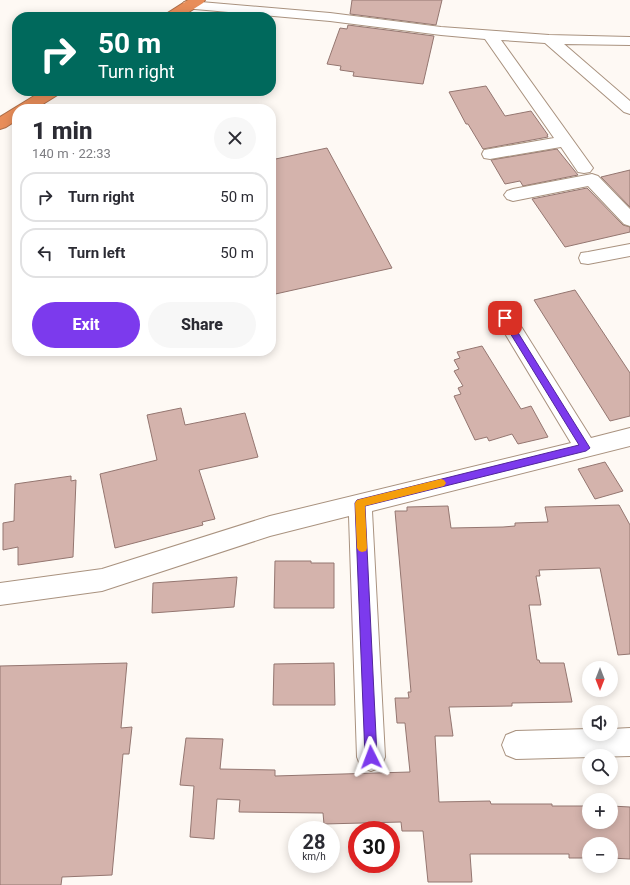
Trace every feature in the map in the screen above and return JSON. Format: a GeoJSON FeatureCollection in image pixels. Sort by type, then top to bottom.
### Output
{"type":"FeatureCollection","features":[{"type":"Feature","properties":{"kind":"highway"},"geometry":{"type":"LineString","coordinates":[[179,12],[193,3]]}},
{"type":"Feature","properties":{"kind":"highway"},"geometry":{"type":"LineString","coordinates":[[32,104],[44,96]]}},
{"type":"Feature","properties":{"kind":"highway"},"geometry":{"type":"LineString","coordinates":[[0,124],[12,116]]}},
{"type":"Feature","properties":{"kind":"street"},"geometry":{"type":"LineString","coordinates":[[193,3],[330,17],[441,31],[549,39],[630,41]]}},
{"type":"Feature","properties":{"kind":"street"},"geometry":{"type":"LineString","coordinates":[[489,34],[584,168]]}},
{"type":"Feature","properties":{"kind":"street"},"geometry":{"type":"LineString","coordinates":[[549,39],[630,109]]}},
{"type":"Feature","properties":{"kind":"street"},"geometry":{"type":"LineString","coordinates":[[490,154],[565,141]]}},
{"type":"Feature","properties":{"kind":"street"},"geometry":{"type":"LineString","coordinates":[[513,195],[592,180],[630,220]]}},
{"type":"Feature","properties":{"kind":"street"},"geometry":{"type":"LineString","coordinates":[[588,258],[630,250]]}},
{"type":"Feature","properties":{"kind":"street"},"geometry":{"type":"LineString","coordinates":[[505,318],[586,448]]}},
{"type":"Feature","properties":{"kind":"street"},"geometry":{"type":"LineString","coordinates":[[0,594],[102,580],[270,526],[630,437]]}},
{"type":"Feature","properties":{"kind":"street"},"geometry":{"type":"LineString","coordinates":[[360,503],[371,757]]}},
{"type":"Feature","properties":{"kind":"street"},"geometry":{"type":"LineString","coordinates":[[516,744],[630,742]]}},
{"type":"Feature","properties":{"kind":"building"},"geometry":{"type":"Polygon","coordinates":[[[352,0],[442,0],[436,25],[350,14],[352,0]]]}},
{"type":"Feature","properties":{"kind":"building"},"geometry":{"type":"Polygon","coordinates":[[[348,25],[434,36],[423,84],[353,76],[354,72],[340,70],[341,66],[327,64],[340,28],[347,29],[348,25]]]}},
{"type":"Feature","properties":{"kind":"building"},"geometry":{"type":"Polygon","coordinates":[[[486,86],[505,116],[531,111],[548,137],[483,149],[468,124],[466,124],[449,92],[486,86]]]}},
{"type":"Feature","properties":{"kind":"building"},"geometry":{"type":"Polygon","coordinates":[[[327,148],[392,268],[276,294],[276,159],[327,148]]]}},
{"type":"Feature","properties":{"kind":"building"},"geometry":{"type":"Polygon","coordinates":[[[557,149],[578,175],[523,186],[520,181],[505,184],[491,160],[557,149]]]}},
{"type":"Feature","properties":{"kind":"building"},"geometry":{"type":"Polygon","coordinates":[[[630,170],[630,207],[601,177],[630,170]]]}},
{"type":"Feature","properties":{"kind":"building"},"geometry":{"type":"Polygon","coordinates":[[[587,188],[623,225],[630,227],[630,232],[565,247],[532,199],[587,188]]]}},
{"type":"Feature","properties":{"kind":"building"},"geometry":{"type":"Polygon","coordinates":[[[575,290],[630,373],[630,416],[610,421],[534,300],[575,290]]]}},
{"type":"Feature","properties":{"kind":"building"},"geometry":{"type":"Polygon","coordinates":[[[482,346],[521,409],[531,406],[548,437],[518,444],[512,434],[489,441],[487,437],[475,440],[454,396],[461,394],[458,388],[463,386],[454,371],[459,369],[454,360],[460,358],[457,352],[482,346]]]}},
{"type":"Feature","properties":{"kind":"building"},"geometry":{"type":"Polygon","coordinates":[[[181,408],[185,425],[245,413],[258,457],[199,470],[215,519],[202,522],[203,525],[115,548],[100,474],[157,460],[147,415],[181,408]]]}},
{"type":"Feature","properties":{"kind":"building"},"geometry":{"type":"Polygon","coordinates":[[[605,462],[623,491],[595,499],[578,469],[605,462]]]}},
{"type":"Feature","properties":{"kind":"building"},"geometry":{"type":"Polygon","coordinates":[[[71,476],[71,481],[76,480],[73,557],[18,565],[18,547],[3,550],[3,523],[14,521],[15,484],[71,476]]]}},
{"type":"Feature","properties":{"kind":"building"},"geometry":{"type":"Polygon","coordinates":[[[619,505],[630,525],[630,654],[618,655],[600,568],[539,570],[540,576],[536,576],[541,605],[529,605],[537,660],[539,660],[540,663],[564,663],[572,702],[512,703],[512,706],[449,707],[453,736],[435,736],[439,802],[490,801],[491,804],[552,804],[552,806],[582,806],[582,829],[618,829],[618,806],[630,807],[630,859],[618,858],[618,837],[582,837],[582,858],[569,858],[569,854],[470,854],[472,882],[428,882],[423,831],[402,831],[400,821],[348,821],[348,823],[340,824],[340,821],[324,821],[323,813],[239,812],[240,800],[217,799],[214,839],[190,837],[194,786],[180,785],[186,738],[223,739],[220,769],[275,770],[275,776],[410,772],[405,723],[397,723],[395,698],[409,698],[408,692],[411,692],[395,511],[407,511],[407,507],[448,506],[451,528],[503,527],[515,526],[515,523],[548,522],[545,507],[619,505]]]}},
{"type":"Feature","properties":{"kind":"building"},"geometry":{"type":"Polygon","coordinates":[[[275,561],[311,561],[311,563],[334,563],[334,608],[274,608],[275,561]]]}},
{"type":"Feature","properties":{"kind":"building"},"geometry":{"type":"Polygon","coordinates":[[[237,577],[234,607],[152,613],[153,583],[237,577]]]}},
{"type":"Feature","properties":{"kind":"building"},"geometry":{"type":"Polygon","coordinates":[[[127,663],[121,728],[132,727],[129,754],[123,754],[112,875],[62,877],[61,885],[0,885],[0,666],[127,663]]]}},
{"type":"Feature","properties":{"kind":"building"},"geometry":{"type":"Polygon","coordinates":[[[334,663],[335,705],[273,705],[274,664],[334,663]]]}},
{"type":"Feature","properties":{"kind":"slow traffic"},"geometry":{"type":"LineString","coordinates":[[362,548],[360,503],[441,483]]}},
{"type":"Feature","properties":{"kind":"route"},"geometry":{"type":"LineString","coordinates":[[371,757],[360,503],[586,448],[505,318]]}}]}
